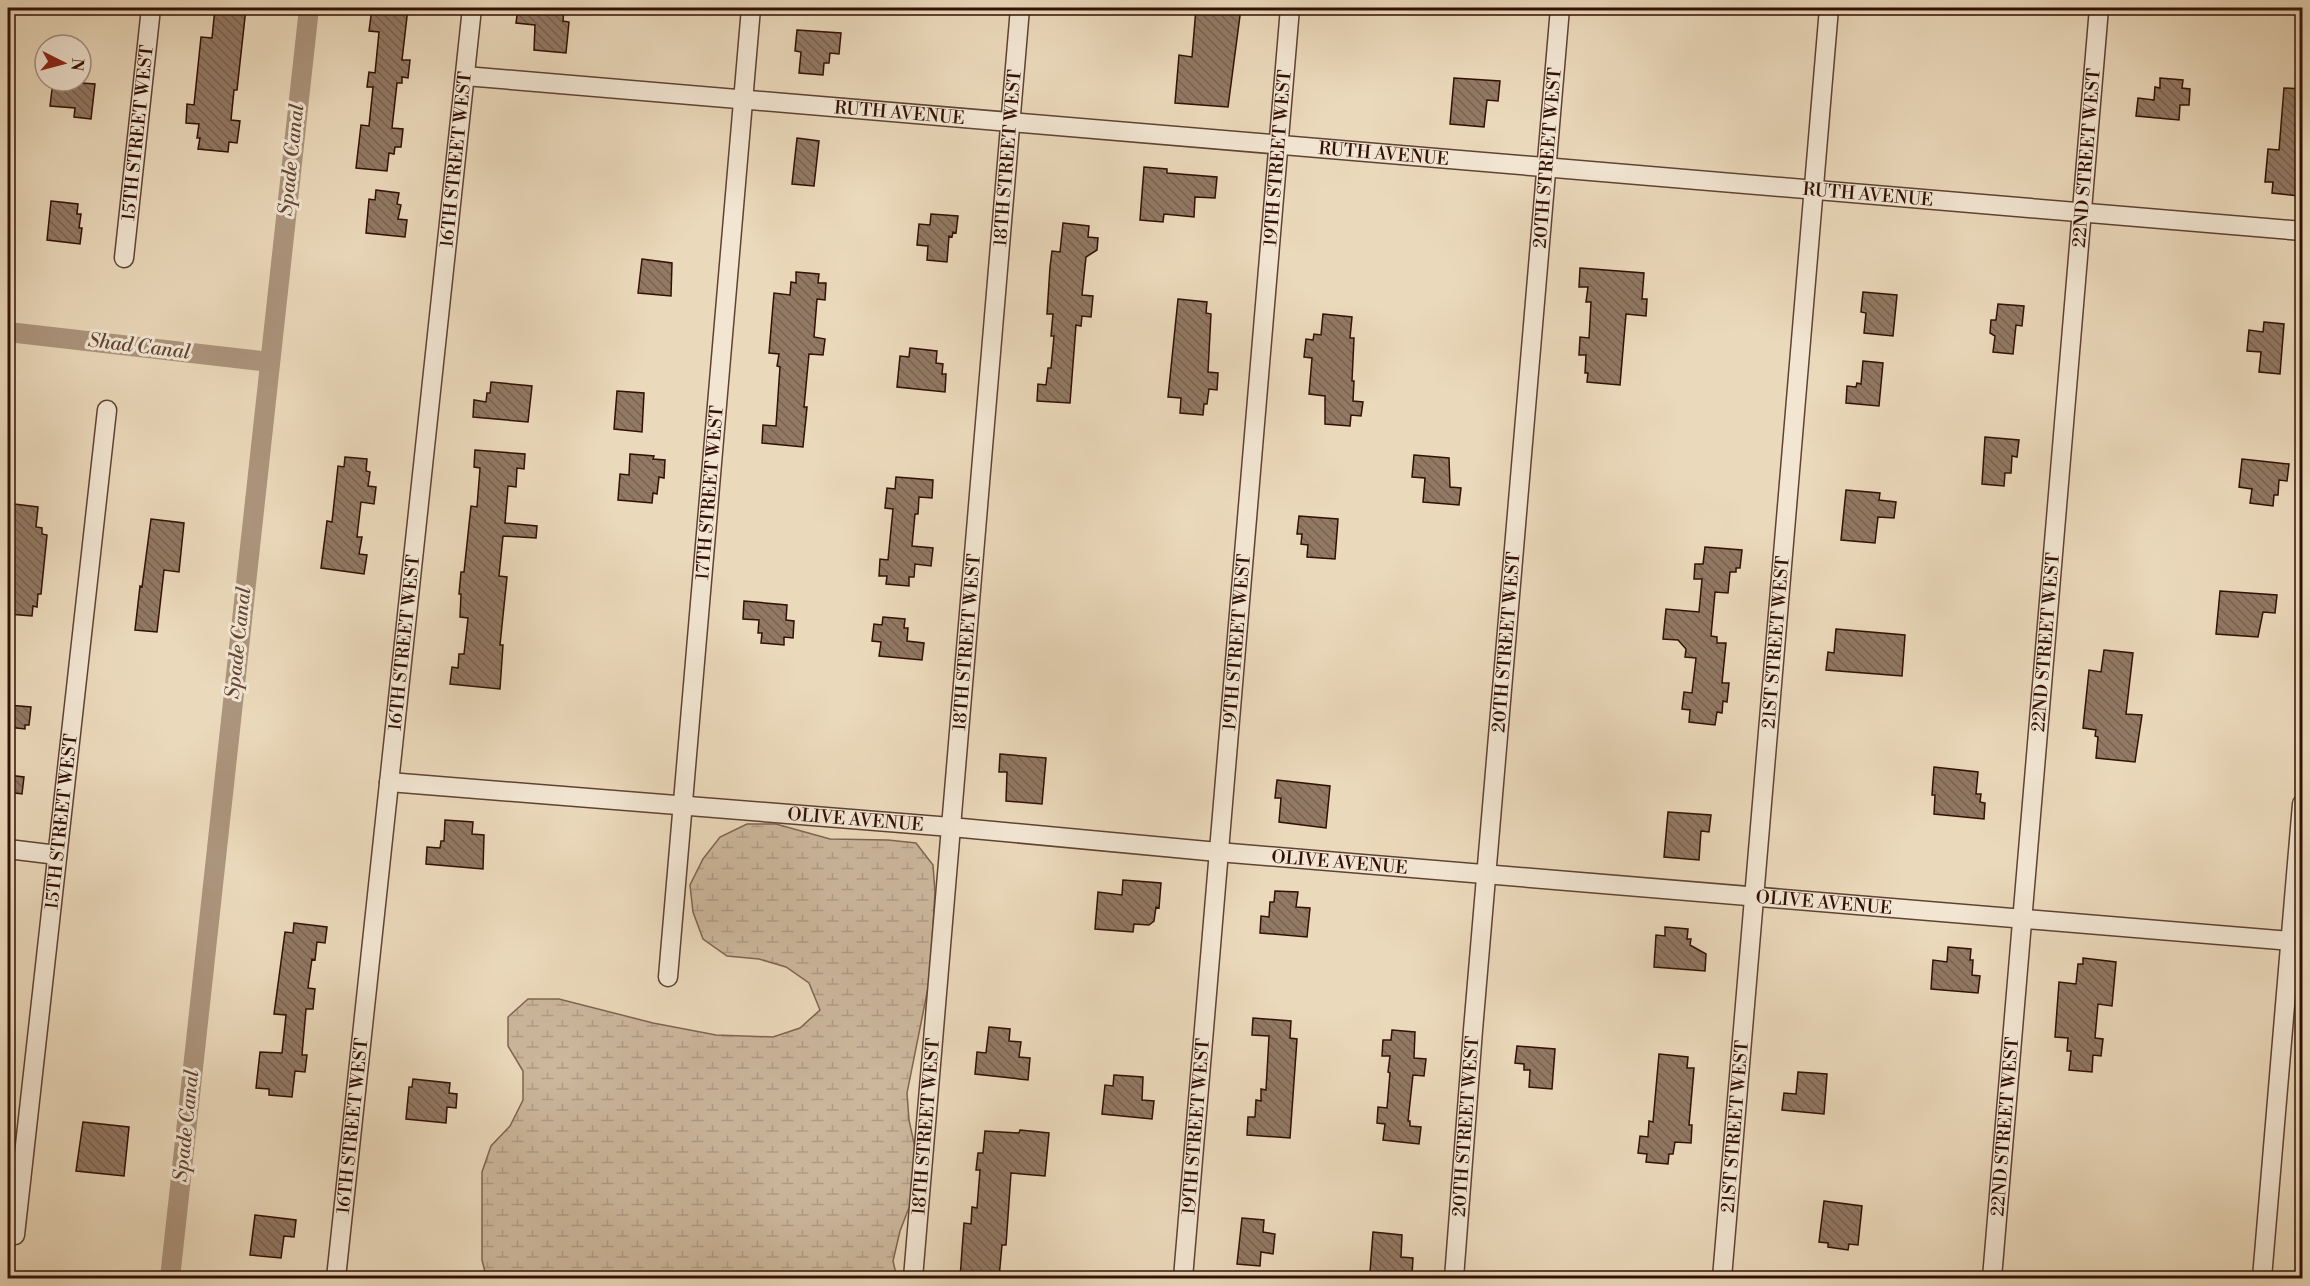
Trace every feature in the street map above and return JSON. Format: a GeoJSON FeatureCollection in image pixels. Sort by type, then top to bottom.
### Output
{"type":"FeatureCollection","features":[{"type":"Feature","properties":{"kind":"street","name":"15TH STREET WEST"},"geometry":{"type":"LineString","coordinates":[[124,258],[151,8]]}},
{"type":"Feature","properties":{"kind":"street","name":"16TH STREET WEST"},"geometry":{"type":"LineString","coordinates":[[336,1278],[472,8]]}},
{"type":"Feature","properties":{"kind":"street","name":"17TH STREET WEST"},"geometry":{"type":"LineString","coordinates":[[668,977],[751,8]]}},
{"type":"Feature","properties":{"kind":"street","name":"18TH STREET WEST"},"geometry":{"type":"LineString","coordinates":[[913,1278],[1020,8]]}},
{"type":"Feature","properties":{"kind":"street","name":"19TH STREET WEST"},"geometry":{"type":"LineString","coordinates":[[1183,1278],[1290,8]]}},
{"type":"Feature","properties":{"kind":"street","name":"20TH STREET WEST"},"geometry":{"type":"LineString","coordinates":[[1454,1278],[1560,8]]}},
{"type":"Feature","properties":{"kind":"street","name":"21ST STREET WEST"},"geometry":{"type":"LineString","coordinates":[[1722,1278],[1829,8]]}},
{"type":"Feature","properties":{"kind":"street","name":"22ND STREET WEST"},"geometry":{"type":"LineString","coordinates":[[1992,1278],[2099,8]]}},
{"type":"Feature","properties":{"kind":"street","name":"RUTH AVENUE"},"geometry":{"type":"LineString","coordinates":[[465,76],[2302,231]]}},
{"type":"Feature","properties":{"kind":"street","name":"15TH STREET WEST"},"geometry":{"type":"LineString","coordinates":[[15,1235],[107,410]]}},
{"type":"Feature","properties":{"kind":"street","name":"OLIVE AVENUE"},"geometry":{"type":"LineString","coordinates":[[389,782],[951,827],[1218,852],[2290,941]]}},
{"type":"Feature","properties":{"kind":"street"},"geometry":{"type":"LineString","coordinates":[[2262,1278],[2302,804]]}},
{"type":"Feature","properties":{"kind":"street"},"geometry":{"type":"LineString","coordinates":[[8,849],[57,855]]}},
{"type":"Feature","properties":{"kind":"green space"},"geometry":{"type":"Polygon","coordinates":[[[747,824],[776,824],[830,839],[916,843],[933,865],[935,892],[930,978],[907,1093],[909,1120],[915,1148],[915,1177],[910,1205],[900,1231],[893,1261],[897,1278],[512,1278],[486,1276],[482,1260],[482,1172],[491,1146],[510,1126],[523,1100],[523,1071],[508,1046],[508,1017],[528,999],[559,999],[653,1023],[716,1035],[773,1037],[800,1028],[820,1010],[809,983],[786,967],[759,959],[727,956],[703,939],[693,912],[690,885],[703,859],[720,837],[747,824]]]}},
{"type":"Feature","properties":{"kind":"building"},"geometry":{"type":"Polygon","coordinates":[[[215,8],[246,8],[237,90],[234,90],[231,120],[240,121],[237,143],[229,142],[228,152],[198,149],[199,124],[186,123],[187,104],[194,105],[201,37],[212,38],[215,8]]]}},
{"type":"Feature","properties":{"kind":"building"},"geometry":{"type":"Polygon","coordinates":[[[372,8],[408,8],[402,60],[410,60],[408,78],[402,77],[402,83],[397,83],[392,128],[403,129],[401,147],[395,147],[394,154],[389,153],[387,171],[356,168],[361,125],[369,126],[373,87],[367,87],[369,72],[375,73],[379,32],[369,31],[372,8]]]}},
{"type":"Feature","properties":{"kind":"building"},"geometry":{"type":"Polygon","coordinates":[[[518,8],[564,9],[563,21],[569,22],[566,53],[534,50],[535,25],[516,23],[518,8]]]}},
{"type":"Feature","properties":{"kind":"building"},"geometry":{"type":"Polygon","coordinates":[[[1196,8],[1241,8],[1228,107],[1175,103],[1179,55],[1192,57],[1196,8]]]}},
{"type":"Feature","properties":{"kind":"building"},"geometry":{"type":"Polygon","coordinates":[[[797,30],[841,33],[839,54],[830,53],[829,63],[824,63],[823,75],[799,73],[801,52],[795,51],[797,30]]]}},
{"type":"Feature","properties":{"kind":"building"},"geometry":{"type":"Polygon","coordinates":[[[1454,78],[1500,81],[1498,101],[1487,100],[1484,127],[1450,124],[1454,78]]]}},
{"type":"Feature","properties":{"kind":"building"},"geometry":{"type":"Polygon","coordinates":[[[2160,78],[2183,80],[2182,88],[2190,89],[2189,105],[2180,105],[2179,120],[2136,116],[2138,98],[2154,100],[2155,87],[2160,88],[2160,78]]]}},
{"type":"Feature","properties":{"kind":"building"},"geometry":{"type":"Polygon","coordinates":[[[93,84],[95,84],[91,119],[74,117],[75,108],[50,106],[52,93],[93,93],[93,84]]]}},
{"type":"Feature","properties":{"kind":"building"},"geometry":{"type":"Polygon","coordinates":[[[2284,88],[2302,89],[2302,175],[2298,196],[2272,193],[2273,182],[2265,182],[2268,149],[2279,150],[2284,88]]]}},
{"type":"Feature","properties":{"kind":"building"},"geometry":{"type":"Polygon","coordinates":[[[797,138],[819,141],[814,186],[792,184],[797,138]]]}},
{"type":"Feature","properties":{"kind":"building"},"geometry":{"type":"Polygon","coordinates":[[[1144,167],[1167,169],[1167,173],[1217,177],[1215,198],[1195,197],[1194,217],[1164,214],[1163,222],[1140,220],[1144,167]]]}},
{"type":"Feature","properties":{"kind":"building"},"geometry":{"type":"Polygon","coordinates":[[[376,190],[399,193],[397,204],[401,205],[398,219],[407,220],[405,237],[366,233],[369,199],[375,200],[376,190]]]}},
{"type":"Feature","properties":{"kind":"building"},"geometry":{"type":"Polygon","coordinates":[[[51,201],[78,204],[77,214],[81,214],[79,228],[82,228],[80,244],[47,240],[51,201]]]}},
{"type":"Feature","properties":{"kind":"building"},"geometry":{"type":"Polygon","coordinates":[[[931,214],[958,216],[956,233],[953,232],[952,237],[949,236],[947,262],[927,260],[928,246],[917,245],[919,224],[930,225],[931,214]]]}},
{"type":"Feature","properties":{"kind":"building"},"geometry":{"type":"Polygon","coordinates":[[[1063,223],[1089,226],[1088,237],[1098,238],[1097,250],[1086,257],[1082,295],[1093,296],[1091,317],[1082,316],[1081,326],[1076,325],[1070,403],[1037,401],[1038,384],[1046,385],[1048,368],[1051,368],[1054,336],[1051,336],[1053,314],[1047,314],[1050,267],[1052,251],[1060,252],[1063,223]]]}},
{"type":"Feature","properties":{"kind":"building"},"geometry":{"type":"Polygon","coordinates":[[[642,259],[672,263],[671,296],[638,293],[642,259]]]}},
{"type":"Feature","properties":{"kind":"building"},"geometry":{"type":"Polygon","coordinates":[[[1580,268],[1644,273],[1642,299],[1647,299],[1646,316],[1626,314],[1620,385],[1587,382],[1586,355],[1579,355],[1580,337],[1589,338],[1591,302],[1586,302],[1588,287],[1579,287],[1580,268]]]}},
{"type":"Feature","properties":{"kind":"building"},"geometry":{"type":"Polygon","coordinates":[[[796,272],[819,274],[818,283],[826,283],[825,300],[817,299],[814,337],[825,339],[823,355],[809,354],[803,447],[762,443],[763,425],[776,426],[779,354],[769,353],[774,293],[790,295],[791,282],[796,283],[796,272]]]}},
{"type":"Feature","properties":{"kind":"building"},"geometry":{"type":"Polygon","coordinates":[[[1863,292],[1897,295],[1893,336],[1864,333],[1866,313],[1861,312],[1863,292]]]}},
{"type":"Feature","properties":{"kind":"building"},"geometry":{"type":"Polygon","coordinates":[[[1178,299],[1207,302],[1206,313],[1211,314],[1208,372],[1218,373],[1217,390],[1209,389],[1203,415],[1180,413],[1181,398],[1168,397],[1178,299]]]}},
{"type":"Feature","properties":{"kind":"building"},"geometry":{"type":"Polygon","coordinates":[[[1998,304],[2024,306],[2022,326],[2016,325],[2013,354],[1993,352],[1995,336],[1990,333],[1991,320],[1996,320],[1998,304]]]}},
{"type":"Feature","properties":{"kind":"building"},"geometry":{"type":"Polygon","coordinates":[[[1323,314],[1352,317],[1350,338],[1354,338],[1353,401],[1363,402],[1361,416],[1351,415],[1350,426],[1325,424],[1325,396],[1309,394],[1312,358],[1304,357],[1306,339],[1313,340],[1314,334],[1321,335],[1323,314]]]}},
{"type":"Feature","properties":{"kind":"building"},"geometry":{"type":"Polygon","coordinates":[[[2264,322],[2284,324],[2280,374],[2259,372],[2261,352],[2247,351],[2249,330],[2263,332],[2264,322]]]}},
{"type":"Feature","properties":{"kind":"building"},"geometry":{"type":"Polygon","coordinates":[[[910,348],[937,351],[936,363],[943,364],[942,374],[946,374],[945,392],[897,387],[900,356],[909,357],[910,348]]]}},
{"type":"Feature","properties":{"kind":"building"},"geometry":{"type":"Polygon","coordinates":[[[1863,361],[1883,363],[1879,406],[1846,403],[1847,386],[1856,387],[1857,383],[1861,384],[1863,361]]]}},
{"type":"Feature","properties":{"kind":"building"},"geometry":{"type":"Polygon","coordinates":[[[491,382],[532,386],[528,422],[473,417],[474,400],[486,402],[491,382]]]}},
{"type":"Feature","properties":{"kind":"building"},"geometry":{"type":"Polygon","coordinates":[[[617,391],[644,393],[642,432],[614,429],[617,391]]]}},
{"type":"Feature","properties":{"kind":"building"},"geometry":{"type":"Polygon","coordinates":[[[1985,437],[2019,440],[2017,457],[2012,456],[2011,473],[2005,473],[2004,486],[1982,484],[1985,437]]]}},
{"type":"Feature","properties":{"kind":"building"},"geometry":{"type":"Polygon","coordinates":[[[475,450],[525,454],[524,469],[517,468],[516,487],[508,486],[505,523],[537,526],[536,538],[503,536],[499,576],[507,577],[500,645],[503,645],[500,689],[450,684],[452,667],[458,668],[459,654],[464,654],[468,618],[460,617],[461,594],[459,594],[461,572],[464,572],[471,506],[477,507],[480,468],[474,467],[475,450]]]}},
{"type":"Feature","properties":{"kind":"building"},"geometry":{"type":"Polygon","coordinates":[[[630,454],[654,456],[653,459],[665,460],[664,478],[659,477],[657,494],[653,493],[652,503],[618,500],[620,474],[629,475],[630,454]]]}},
{"type":"Feature","properties":{"kind":"building"},"geometry":{"type":"Polygon","coordinates":[[[1414,455],[1449,458],[1450,487],[1461,488],[1459,505],[1423,502],[1425,478],[1412,477],[1414,455]]]}},
{"type":"Feature","properties":{"kind":"building"},"geometry":{"type":"Polygon","coordinates":[[[345,457],[367,459],[366,471],[370,472],[368,486],[376,487],[374,504],[361,502],[357,537],[362,537],[359,554],[367,555],[364,574],[321,568],[327,521],[332,522],[338,466],[344,467],[345,457]]]}},
{"type":"Feature","properties":{"kind":"building"},"geometry":{"type":"Polygon","coordinates":[[[2242,459],[2289,464],[2287,481],[2279,480],[2278,495],[2274,495],[2273,506],[2250,503],[2252,489],[2239,487],[2242,459]]]}},
{"type":"Feature","properties":{"kind":"building"},"geometry":{"type":"Polygon","coordinates":[[[896,477],[933,480],[932,498],[919,497],[912,546],[933,548],[931,566],[915,564],[914,577],[909,577],[909,586],[886,584],[887,576],[879,576],[880,559],[888,560],[893,509],[885,508],[887,488],[895,489],[896,477]]]}},
{"type":"Feature","properties":{"kind":"building"},"geometry":{"type":"Polygon","coordinates":[[[1846,490],[1880,493],[1879,500],[1896,502],[1894,518],[1878,517],[1875,543],[1841,540],[1846,490]]]}},
{"type":"Feature","properties":{"kind":"building"},"geometry":{"type":"Polygon","coordinates":[[[14,504],[38,507],[36,527],[42,528],[42,534],[47,535],[41,594],[38,594],[37,607],[33,606],[32,616],[8,614],[13,549],[9,549],[11,532],[8,532],[8,515],[13,516],[14,504]]]}},
{"type":"Feature","properties":{"kind":"building"},"geometry":{"type":"Polygon","coordinates":[[[1299,516],[1338,519],[1335,559],[1307,557],[1308,545],[1301,544],[1302,534],[1297,534],[1299,516]]]}},
{"type":"Feature","properties":{"kind":"building"},"geometry":{"type":"Polygon","coordinates":[[[151,519],[184,523],[179,572],[164,570],[157,632],[135,630],[151,519]]]}},
{"type":"Feature","properties":{"kind":"building"},"geometry":{"type":"Polygon","coordinates":[[[1705,547],[1742,550],[1740,568],[1736,568],[1736,572],[1730,572],[1728,593],[1715,592],[1711,636],[1717,637],[1717,643],[1726,643],[1722,683],[1729,683],[1727,702],[1723,701],[1722,713],[1717,712],[1715,725],[1689,722],[1690,710],[1682,709],[1684,692],[1692,693],[1696,658],[1685,657],[1686,649],[1678,640],[1663,639],[1666,609],[1699,612],[1702,579],[1694,579],[1695,564],[1703,564],[1705,547]]]}},
{"type":"Feature","properties":{"kind":"building"},"geometry":{"type":"Polygon","coordinates":[[[2220,591],[2277,595],[2275,613],[2263,612],[2258,637],[2216,634],[2220,591]]]}},
{"type":"Feature","properties":{"kind":"building"},"geometry":{"type":"Polygon","coordinates":[[[744,601],[787,605],[786,620],[794,621],[793,638],[784,637],[784,645],[761,643],[762,633],[758,633],[759,620],[743,619],[744,601]]]}},
{"type":"Feature","properties":{"kind":"building"},"geometry":{"type":"Polygon","coordinates":[[[883,617],[905,619],[904,628],[908,628],[907,641],[924,643],[922,660],[879,656],[881,642],[872,641],[874,624],[882,625],[883,617]]]}},
{"type":"Feature","properties":{"kind":"building"},"geometry":{"type":"Polygon","coordinates":[[[1836,629],[1905,635],[1902,676],[1826,670],[1828,652],[1834,653],[1836,629]]]}},
{"type":"Feature","properties":{"kind":"building"},"geometry":{"type":"Polygon","coordinates":[[[2104,650],[2133,653],[2126,714],[2142,715],[2135,762],[2096,758],[2098,737],[2095,736],[2096,730],[2083,728],[2089,670],[2101,672],[2104,650]]]}},
{"type":"Feature","properties":{"kind":"building"},"geometry":{"type":"Polygon","coordinates":[[[8,705],[31,707],[29,725],[25,725],[25,729],[8,727],[8,705]]]}},
{"type":"Feature","properties":{"kind":"building"},"geometry":{"type":"Polygon","coordinates":[[[1000,754],[1046,758],[1042,804],[1006,801],[1007,772],[999,772],[1000,754]]]}},
{"type":"Feature","properties":{"kind":"building"},"geometry":{"type":"Polygon","coordinates":[[[1934,767],[1978,772],[1976,794],[1981,794],[1980,802],[1985,803],[1984,819],[1934,814],[1935,795],[1932,795],[1934,767]]]}},
{"type":"Feature","properties":{"kind":"building"},"geometry":{"type":"Polygon","coordinates":[[[8,775],[24,777],[22,794],[8,792],[8,775]]]}},
{"type":"Feature","properties":{"kind":"building"},"geometry":{"type":"Polygon","coordinates":[[[1277,780],[1330,786],[1326,828],[1279,822],[1281,798],[1275,798],[1277,780]]]}},
{"type":"Feature","properties":{"kind":"building"},"geometry":{"type":"Polygon","coordinates":[[[1668,812],[1711,815],[1709,832],[1701,831],[1699,860],[1664,857],[1668,812]]]}},
{"type":"Feature","properties":{"kind":"building"},"geometry":{"type":"Polygon","coordinates":[[[445,820],[473,822],[472,834],[484,835],[483,869],[426,864],[427,847],[440,848],[441,841],[444,841],[445,820]]]}},
{"type":"Feature","properties":{"kind":"building"},"geometry":{"type":"Polygon","coordinates":[[[1123,880],[1161,883],[1159,908],[1156,907],[1154,921],[1149,925],[1134,924],[1133,932],[1095,929],[1098,892],[1122,895],[1123,880]]]}},
{"type":"Feature","properties":{"kind":"building"},"geometry":{"type":"Polygon","coordinates":[[[1275,891],[1298,892],[1296,907],[1310,908],[1307,937],[1260,933],[1261,916],[1269,917],[1270,902],[1274,902],[1275,891]]]}},
{"type":"Feature","properties":{"kind":"building"},"geometry":{"type":"Polygon","coordinates":[[[294,923],[327,927],[325,943],[317,942],[315,960],[312,959],[308,988],[315,989],[313,1009],[306,1009],[302,1055],[307,1055],[305,1072],[295,1071],[292,1097],[269,1095],[269,1089],[256,1088],[260,1052],[282,1053],[286,1015],[274,1014],[285,932],[293,933],[294,923]]]}},
{"type":"Feature","properties":{"kind":"building"},"geometry":{"type":"Polygon","coordinates":[[[1665,927],[1688,929],[1687,939],[1691,939],[1690,945],[1706,954],[1705,971],[1654,967],[1656,935],[1665,936],[1665,927]]]}},
{"type":"Feature","properties":{"kind":"building"},"geometry":{"type":"Polygon","coordinates":[[[1948,947],[1971,949],[1972,975],[1980,976],[1978,993],[1931,989],[1933,960],[1947,962],[1948,947]]]}},
{"type":"Feature","properties":{"kind":"building"},"geometry":{"type":"Polygon","coordinates":[[[2083,958],[2116,962],[2112,1006],[2098,1004],[2095,1038],[2103,1039],[2101,1056],[2093,1055],[2092,1072],[2069,1070],[2071,1051],[2067,1051],[2068,1038],[2055,1037],[2059,982],[2076,984],[2078,964],[2083,964],[2083,958]]]}},
{"type":"Feature","properties":{"kind":"building"},"geometry":{"type":"Polygon","coordinates":[[[1253,1018],[1291,1021],[1290,1038],[1297,1039],[1290,1138],[1247,1135],[1248,1117],[1255,1117],[1256,1100],[1261,1101],[1261,1089],[1266,1090],[1269,1036],[1252,1035],[1253,1018]]]}},
{"type":"Feature","properties":{"kind":"building"},"geometry":{"type":"Polygon","coordinates":[[[989,1027],[1010,1029],[1009,1041],[1021,1042],[1019,1057],[1030,1058],[1028,1080],[975,1074],[977,1052],[986,1053],[989,1027]]]}},
{"type":"Feature","properties":{"kind":"building"},"geometry":{"type":"Polygon","coordinates":[[[1392,1030],[1415,1032],[1414,1058],[1426,1059],[1424,1076],[1413,1075],[1408,1121],[1410,1121],[1410,1126],[1421,1127],[1419,1144],[1383,1140],[1385,1124],[1377,1123],[1378,1107],[1387,1108],[1390,1056],[1382,1056],[1383,1040],[1391,1040],[1392,1030]]]}},
{"type":"Feature","properties":{"kind":"building"},"geometry":{"type":"Polygon","coordinates":[[[1517,1046],[1555,1049],[1552,1089],[1529,1087],[1530,1070],[1524,1070],[1524,1064],[1515,1063],[1517,1046]]]}},
{"type":"Feature","properties":{"kind":"building"},"geometry":{"type":"Polygon","coordinates":[[[1659,1054],[1688,1057],[1687,1068],[1694,1068],[1689,1125],[1692,1125],[1691,1143],[1675,1142],[1673,1154],[1669,1154],[1668,1164],[1646,1162],[1647,1154],[1638,1153],[1640,1136],[1648,1137],[1649,1121],[1653,1122],[1659,1054]]]}},
{"type":"Feature","properties":{"kind":"building"},"geometry":{"type":"Polygon","coordinates":[[[1798,1072],[1827,1074],[1824,1114],[1782,1110],[1784,1093],[1796,1094],[1798,1072]]]}},
{"type":"Feature","properties":{"kind":"building"},"geometry":{"type":"Polygon","coordinates":[[[1114,1075],[1143,1077],[1142,1100],[1154,1101],[1152,1119],[1102,1114],[1105,1085],[1113,1086],[1114,1075]]]}},
{"type":"Feature","properties":{"kind":"building"},"geometry":{"type":"Polygon","coordinates":[[[413,1079],[450,1083],[449,1093],[457,1094],[456,1108],[447,1107],[446,1123],[406,1119],[409,1087],[412,1087],[413,1079]]]}},
{"type":"Feature","properties":{"kind":"building"},"geometry":{"type":"Polygon","coordinates":[[[83,1122],[129,1127],[124,1176],[76,1171],[83,1122]]]}},
{"type":"Feature","properties":{"kind":"building"},"geometry":{"type":"Polygon","coordinates":[[[1020,1130],[1049,1133],[1045,1176],[1011,1173],[1006,1245],[1002,1245],[999,1278],[960,1278],[964,1223],[971,1224],[972,1207],[977,1208],[980,1170],[976,1170],[978,1153],[983,1153],[985,1131],[1019,1133],[1020,1130]]]}},
{"type":"Feature","properties":{"kind":"building"},"geometry":{"type":"Polygon","coordinates":[[[1824,1201],[1862,1206],[1858,1245],[1849,1244],[1848,1250],[1828,1247],[1828,1243],[1819,1242],[1824,1201]]]}},
{"type":"Feature","properties":{"kind":"building"},"geometry":{"type":"Polygon","coordinates":[[[255,1215],[296,1220],[294,1237],[284,1236],[281,1258],[250,1255],[255,1215]]]}},
{"type":"Feature","properties":{"kind":"building"},"geometry":{"type":"Polygon","coordinates":[[[1242,1218],[1264,1220],[1263,1232],[1275,1234],[1273,1254],[1261,1252],[1260,1266],[1237,1264],[1242,1218]]]}},
{"type":"Feature","properties":{"kind":"building"},"geometry":{"type":"Polygon","coordinates":[[[1373,1232],[1402,1235],[1401,1257],[1413,1258],[1412,1275],[1370,1272],[1373,1232]]]}},
{"type":"Feature","properties":{"kind":"waterway","name":"Spade Canal"},"geometry":{"type":"LineString","coordinates":[[170,1278],[309,8]]}},
{"type":"Feature","properties":{"kind":"waterway","name":"Shad Canal"},"geometry":{"type":"LineString","coordinates":[[8,332],[270,362]]}}]}
